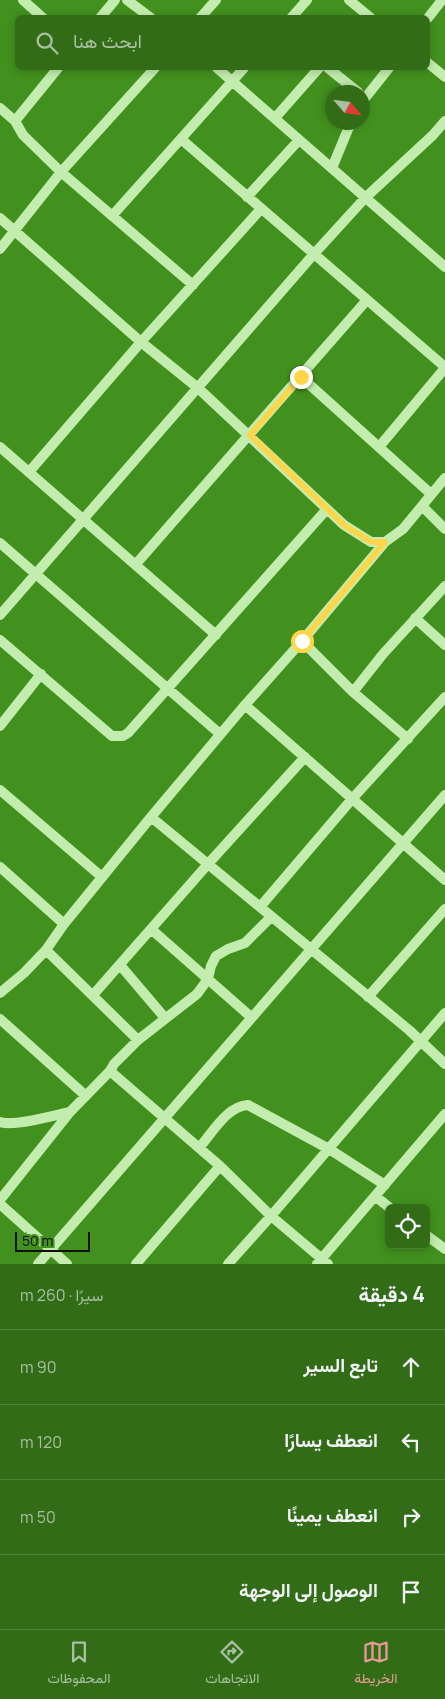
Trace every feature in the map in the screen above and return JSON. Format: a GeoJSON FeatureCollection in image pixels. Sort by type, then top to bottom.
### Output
{"type":"FeatureCollection","features":[{"type":"Feature","properties":{"kind":"street"},"geometry":{"type":"LineString","coordinates":[[23,0],[40,15]]}},
{"type":"Feature","properties":{"kind":"street"},"geometry":{"type":"LineString","coordinates":[[103,15],[116,0]]}},
{"type":"Feature","properties":{"kind":"street"},"geometry":{"type":"LineString","coordinates":[[127,0],[147,15]]}},
{"type":"Feature","properties":{"kind":"street"},"geometry":{"type":"LineString","coordinates":[[203,15],[216,0]]}},
{"type":"Feature","properties":{"kind":"street"},"geometry":{"type":"LineString","coordinates":[[294,15],[307,0]]}},
{"type":"Feature","properties":{"kind":"street"},"geometry":{"type":"LineString","coordinates":[[349,0],[367,15]]}},
{"type":"Feature","properties":{"kind":"street"},"geometry":{"type":"LineString","coordinates":[[430,15],[442,0]]}},
{"type":"Feature","properties":{"kind":"street"},"geometry":{"type":"LineString","coordinates":[[430,65],[445,77]]}},
{"type":"Feature","properties":{"kind":"street"},"geometry":{"type":"LineString","coordinates":[[14,120],[56,70]]}},
{"type":"Feature","properties":{"kind":"street"},"geometry":{"type":"LineString","coordinates":[[0,249],[61,172],[153,70]]}},
{"type":"Feature","properties":{"kind":"street"},"geometry":{"type":"LineString","coordinates":[[220,70],[445,267]]}},
{"type":"Feature","properties":{"kind":"street"},"geometry":{"type":"LineString","coordinates":[[112,216],[242,70]]}},
{"type":"Feature","properties":{"kind":"street"},"geometry":{"type":"LineString","coordinates":[[275,118],[317,70]]}},
{"type":"Feature","properties":{"kind":"street"},"geometry":{"type":"LineString","coordinates":[[330,70],[348,85]]}},
{"type":"Feature","properties":{"kind":"street"},"geometry":{"type":"LineString","coordinates":[[370,88],[386,70]]}},
{"type":"Feature","properties":{"kind":"street"},"geometry":{"type":"LineString","coordinates":[[0,108],[14,120],[23,135],[61,172],[193,285]]}},
{"type":"Feature","properties":{"kind":"street"},"geometry":{"type":"LineString","coordinates":[[0,615],[313,255],[365,198],[433,135],[445,121]]}},
{"type":"Feature","properties":{"kind":"street"},"geometry":{"type":"LineString","coordinates":[[332,168],[348,130]]}},
{"type":"Feature","properties":{"kind":"street"},"geometry":{"type":"LineString","coordinates":[[181,139],[366,301],[445,367],[378,447]]}},
{"type":"Feature","properties":{"kind":"street"},"geometry":{"type":"LineString","coordinates":[[247,197],[299,140]]}},
{"type":"Feature","properties":{"kind":"street"},"geometry":{"type":"LineString","coordinates":[[29,472],[141,342],[261,209]]}},
{"type":"Feature","properties":{"kind":"street"},"geometry":{"type":"LineString","coordinates":[[0,218],[141,342],[198,388],[344,525],[371,542],[385,542]]}},
{"type":"Feature","properties":{"kind":"street"},"geometry":{"type":"LineString","coordinates":[[136,564],[366,301]]}},
{"type":"Feature","properties":{"kind":"street"},"geometry":{"type":"LineString","coordinates":[[301,377],[431,494]]}},
{"type":"Feature","properties":{"kind":"street"},"geometry":{"type":"LineString","coordinates":[[0,447],[216,635]]}},
{"type":"Feature","properties":{"kind":"street"},"geometry":{"type":"LineString","coordinates":[[1,990],[24,973],[46,950],[64,924],[150,817],[220,734],[302,641],[385,542],[403,529],[445,478]]}},
{"type":"Feature","properties":{"kind":"street"},"geometry":{"type":"LineString","coordinates":[[422,506],[445,528]]}},
{"type":"Feature","properties":{"kind":"street"},"geometry":{"type":"LineString","coordinates":[[0,640],[112,736],[123,736],[128,733],[168,689],[326,509]]}},
{"type":"Feature","properties":{"kind":"street"},"geometry":{"type":"LineString","coordinates":[[0,543],[220,734]]}},
{"type":"Feature","properties":{"kind":"street"},"geometry":{"type":"LineString","coordinates":[[353,692],[445,586]]}},
{"type":"Feature","properties":{"kind":"street"},"geometry":{"type":"LineString","coordinates":[[416,618],[445,645]]}},
{"type":"Feature","properties":{"kind":"street"},"geometry":{"type":"LineString","coordinates":[[302,641],[353,692],[408,739]]}},
{"type":"Feature","properties":{"kind":"street"},"geometry":{"type":"LineString","coordinates":[[0,726],[41,674]]}},
{"type":"Feature","properties":{"kind":"street"},"geometry":{"type":"LineString","coordinates":[[260,907],[352,799],[445,697]]}},
{"type":"Feature","properties":{"kind":"street"},"geometry":{"type":"LineString","coordinates":[[245,705],[445,880]]}},
{"type":"Feature","properties":{"kind":"street"},"geometry":{"type":"LineString","coordinates":[[93,995],[305,757]]}},
{"type":"Feature","properties":{"kind":"street"},"geometry":{"type":"LineString","coordinates":[[0,790],[102,877]]}},
{"type":"Feature","properties":{"kind":"street"},"geometry":{"type":"LineString","coordinates":[[38,1264],[445,795]]}},
{"type":"Feature","properties":{"kind":"street"},"geometry":{"type":"LineString","coordinates":[[150,817],[368,996],[445,1064]]}},
{"type":"Feature","properties":{"kind":"street"},"geometry":{"type":"LineString","coordinates":[[0,866],[64,924]]}},
{"type":"Feature","properties":{"kind":"street"},"geometry":{"type":"LineString","coordinates":[[368,996],[445,910]]}},
{"type":"Feature","properties":{"kind":"street"},"geometry":{"type":"LineString","coordinates":[[67,1264],[0,1202],[70,1112],[110,1071],[114,1064],[164,1018],[197,994],[208,979],[216,956],[245,943],[271,917]]}},
{"type":"Feature","properties":{"kind":"street"},"geometry":{"type":"LineString","coordinates":[[151,929],[251,1017]]}},
{"type":"Feature","properties":{"kind":"street"},"geometry":{"type":"LineString","coordinates":[[46,950],[138,1040]]}},
{"type":"Feature","properties":{"kind":"street"},"geometry":{"type":"LineString","coordinates":[[120,965],[164,1018]]}},
{"type":"Feature","properties":{"kind":"street"},"geometry":{"type":"LineString","coordinates":[[228,1264],[445,1013]]}},
{"type":"Feature","properties":{"kind":"street"},"geometry":{"type":"LineString","coordinates":[[0,1019],[86,1096]]}},
{"type":"Feature","properties":{"kind":"street"},"geometry":{"type":"LineString","coordinates":[[110,1071],[220,1166],[322,1262],[445,1114]]}},
{"type":"Feature","properties":{"kind":"street"},"geometry":{"type":"LineString","coordinates":[[199,1148],[231,1110],[240,1105],[248,1105],[329,1149],[385,1185]]}},
{"type":"Feature","properties":{"kind":"street"},"geometry":{"type":"LineString","coordinates":[[0,1122],[28,1121],[70,1112]]}},
{"type":"Feature","properties":{"kind":"street"},"geometry":{"type":"LineString","coordinates":[[136,1264],[220,1166]]}},
{"type":"Feature","properties":{"kind":"street"},"geometry":{"type":"LineString","coordinates":[[375,1196],[385,1204]]}},
{"type":"Feature","properties":{"kind":"street"},"geometry":{"type":"LineString","coordinates":[[430,1238],[445,1250]]}},
{"type":"Feature","properties":{"kind":"route"},"geometry":{"type":"LineString","coordinates":[[301,377],[250,435],[344,525],[371,542],[385,542],[302,641]]}}]}
